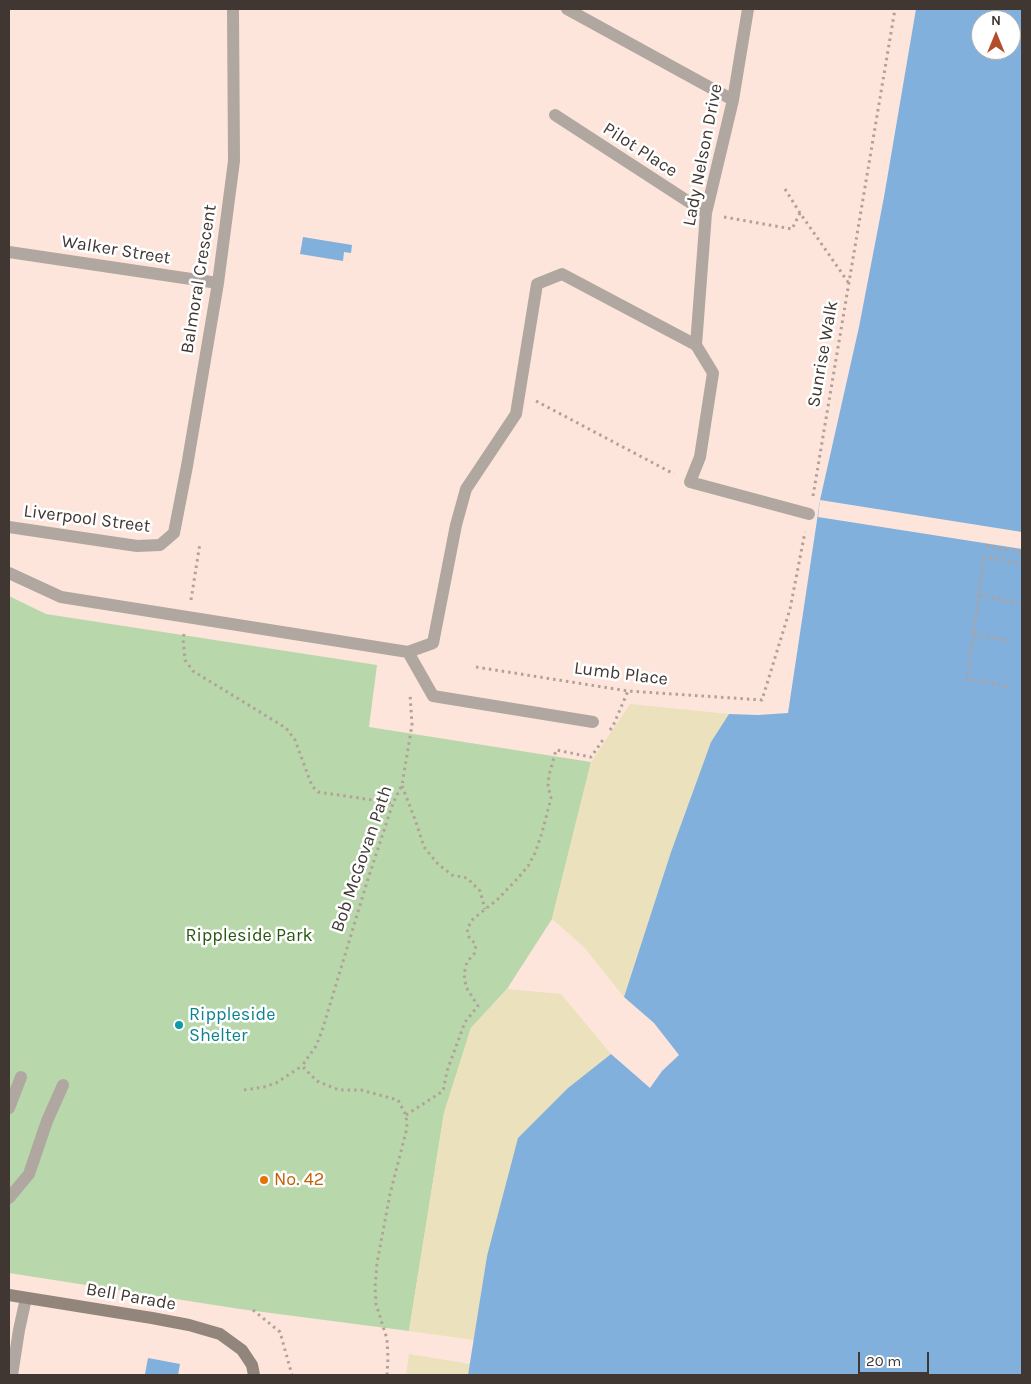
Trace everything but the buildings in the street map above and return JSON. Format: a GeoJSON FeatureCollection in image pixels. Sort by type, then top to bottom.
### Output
{"type":"FeatureCollection","features":[{"type":"Feature","properties":{"kind":"street","name":"Balmoral Crescent"},"geometry":{"type":"LineString","coordinates":[[160,545],[174,533],[218,283],[234,161],[233,9]]}},
{"type":"Feature","properties":{"kind":"street"},"geometry":{"type":"LineString","coordinates":[[567,9],[733,100]]}},
{"type":"Feature","properties":{"kind":"street","name":"Lady Nelson Drive"},"geometry":{"type":"LineString","coordinates":[[696,345],[706,213],[733,100],[748,9]]}},
{"type":"Feature","properties":{"kind":"street","name":"Pilot Place"},"geometry":{"type":"LineString","coordinates":[[555,115],[706,213]]}},
{"type":"Feature","properties":{"kind":"street","name":"Walker Street"},"geometry":{"type":"LineString","coordinates":[[9,252],[218,283]]}},
{"type":"Feature","properties":{"kind":"street"},"geometry":{"type":"LineString","coordinates":[[9,573],[61,597],[408,652],[433,643],[456,526],[466,489],[516,414],[537,284],[562,274],[696,345],[713,373],[700,457],[690,482],[809,514]]}},
{"type":"Feature","properties":{"kind":"street","name":"Liverpool Street"},"geometry":{"type":"LineString","coordinates":[[9,527],[137,546],[160,545]]}},
{"type":"Feature","properties":{"kind":"street"},"geometry":{"type":"LineString","coordinates":[[408,652],[433,696],[593,722]]}},
{"type":"Feature","properties":{"kind":"street"},"geometry":{"type":"LineString","coordinates":[[9,1108],[22,1077]]}},
{"type":"Feature","properties":{"kind":"street"},"geometry":{"type":"LineString","coordinates":[[9,1198],[29,1174],[47,1121],[63,1085]]}},
{"type":"Feature","properties":{"kind":"street","name":"Bell Parade"},"geometry":{"type":"LineString","coordinates":[[9,1295],[120,1312],[188,1325],[220,1334],[242,1350],[252,1365],[254,1375]]}},
{"type":"Feature","properties":{"kind":"street"},"geometry":{"type":"LineString","coordinates":[[12,1375],[26,1298]]}},
{"type":"Feature","properties":{"kind":"path","name":"Sunrise Walk"},"geometry":{"type":"LineString","coordinates":[[762,700],[790,609],[809,514],[895,9]]}},
{"type":"Feature","properties":{"kind":"path"},"geometry":{"type":"LineString","coordinates":[[785,189],[849,282]]}},
{"type":"Feature","properties":{"kind":"path"},"geometry":{"type":"LineString","coordinates":[[706,213],[792,230],[800,213]]}},
{"type":"Feature","properties":{"kind":"path"},"geometry":{"type":"LineString","coordinates":[[520,393],[690,482]]}},
{"type":"Feature","properties":{"kind":"path"},"geometry":{"type":"LineString","coordinates":[[190,605],[200,543]]}},
{"type":"Feature","properties":{"kind":"path"},"geometry":{"type":"LineString","coordinates":[[988,544],[988,546],[1022,553]]}},
{"type":"Feature","properties":{"kind":"path"},"geometry":{"type":"LineString","coordinates":[[1007,686],[967,679],[984,557],[1022,563]]}},
{"type":"Feature","properties":{"kind":"path"},"geometry":{"type":"LineString","coordinates":[[979,595],[1018,603]]}},
{"type":"Feature","properties":{"kind":"path"},"geometry":{"type":"LineString","coordinates":[[185,629],[183,639],[185,660],[193,671],[286,728],[295,740],[312,786],[318,792],[393,803]]}},
{"type":"Feature","properties":{"kind":"path"},"geometry":{"type":"LineString","coordinates":[[974,635],[1013,641]]}},
{"type":"Feature","properties":{"kind":"path","name":"Lumb Place"},"geometry":{"type":"LineString","coordinates":[[476,667],[628,691],[762,700]]}},
{"type":"Feature","properties":{"kind":"path","name":"Bob McGovan Path"},"geometry":{"type":"LineString","coordinates":[[244,1090],[276,1083],[302,1066],[316,1046],[393,803],[402,785],[412,725],[410,688]]}},
{"type":"Feature","properties":{"kind":"path"},"geometry":{"type":"LineString","coordinates":[[406,1115],[442,1091],[447,1071],[465,1022],[478,1006],[466,987],[464,974],[467,962],[474,954],[476,945],[469,938],[467,929],[473,919],[498,899],[518,878],[528,866],[535,852],[551,798],[548,786],[549,776],[556,750],[591,757],[613,726],[628,691]]}},
{"type":"Feature","properties":{"kind":"path"},"geometry":{"type":"LineString","coordinates":[[402,785],[424,847],[438,864],[452,875],[467,878],[480,891],[485,909]]}},
{"type":"Feature","properties":{"kind":"path"},"geometry":{"type":"LineString","coordinates":[[302,1066],[317,1080],[339,1090],[361,1090],[398,1100],[406,1115],[408,1128],[390,1194],[374,1287],[376,1304],[387,1339],[388,1358],[386,1375]]}},
{"type":"Feature","properties":{"kind":"path"},"geometry":{"type":"LineString","coordinates":[[253,1310],[280,1332],[292,1375]]}},
{"type":"Feature","properties":{"kind":"green space","name":"Rippleside Park"},"geometry":{"type":"Polygon","coordinates":[[[9,596],[46,614],[377,665],[369,727],[591,762],[552,919],[507,989],[471,1028],[444,1113],[409,1331],[240,1309],[9,1273],[9,596]]]}},
{"type":"Feature","properties":{"kind":"sand"},"geometry":{"type":"Polygon","coordinates":[[[630,704],[729,714],[711,742],[671,852],[624,997],[584,947],[552,919],[591,762],[630,704]]]}},
{"type":"Feature","properties":{"kind":"sand"},"geometry":{"type":"Polygon","coordinates":[[[507,989],[561,994],[611,1054],[568,1088],[487,1256],[474,1340],[409,1331],[444,1113],[471,1028],[507,989]]]}},
{"type":"Feature","properties":{"kind":"sand"},"geometry":{"type":"Polygon","coordinates":[[[409,1354],[470,1364],[468,1375],[406,1375],[409,1354]]]}},
{"type":"Feature","properties":{"kind":"water"},"geometry":{"type":"Polygon","coordinates":[[[916,9],[1022,9],[1022,1375],[468,1375],[487,1256],[518,1138],[568,1088],[611,1054],[650,1088],[662,1071],[679,1055],[654,1023],[624,997],[671,852],[711,742],[729,714],[788,713],[820,500],[859,327],[884,197],[916,9]]]}},
{"type":"Feature","properties":{"kind":"water"},"geometry":{"type":"Polygon","coordinates":[[[303,237],[352,245],[351,253],[344,252],[343,261],[300,254],[303,237]]]}},
{"type":"Feature","properties":{"kind":"water"},"geometry":{"type":"Polygon","coordinates":[[[148,1358],[180,1364],[178,1375],[145,1374],[148,1358]]]}},
{"type":"Feature","properties":{"kind":"pier"},"geometry":{"type":"Polygon","coordinates":[[[820,500],[1022,532],[1022,549],[818,517],[820,500]]]}},
{"type":"Feature","properties":{"kind":"place","name":"Rippleside Shelter"},"geometry":{"type":"Point","coordinates":[179,1025]}},
{"type":"Feature","properties":{"kind":"place","name":"No. 42"},"geometry":{"type":"Point","coordinates":[264,1180]}}]}
